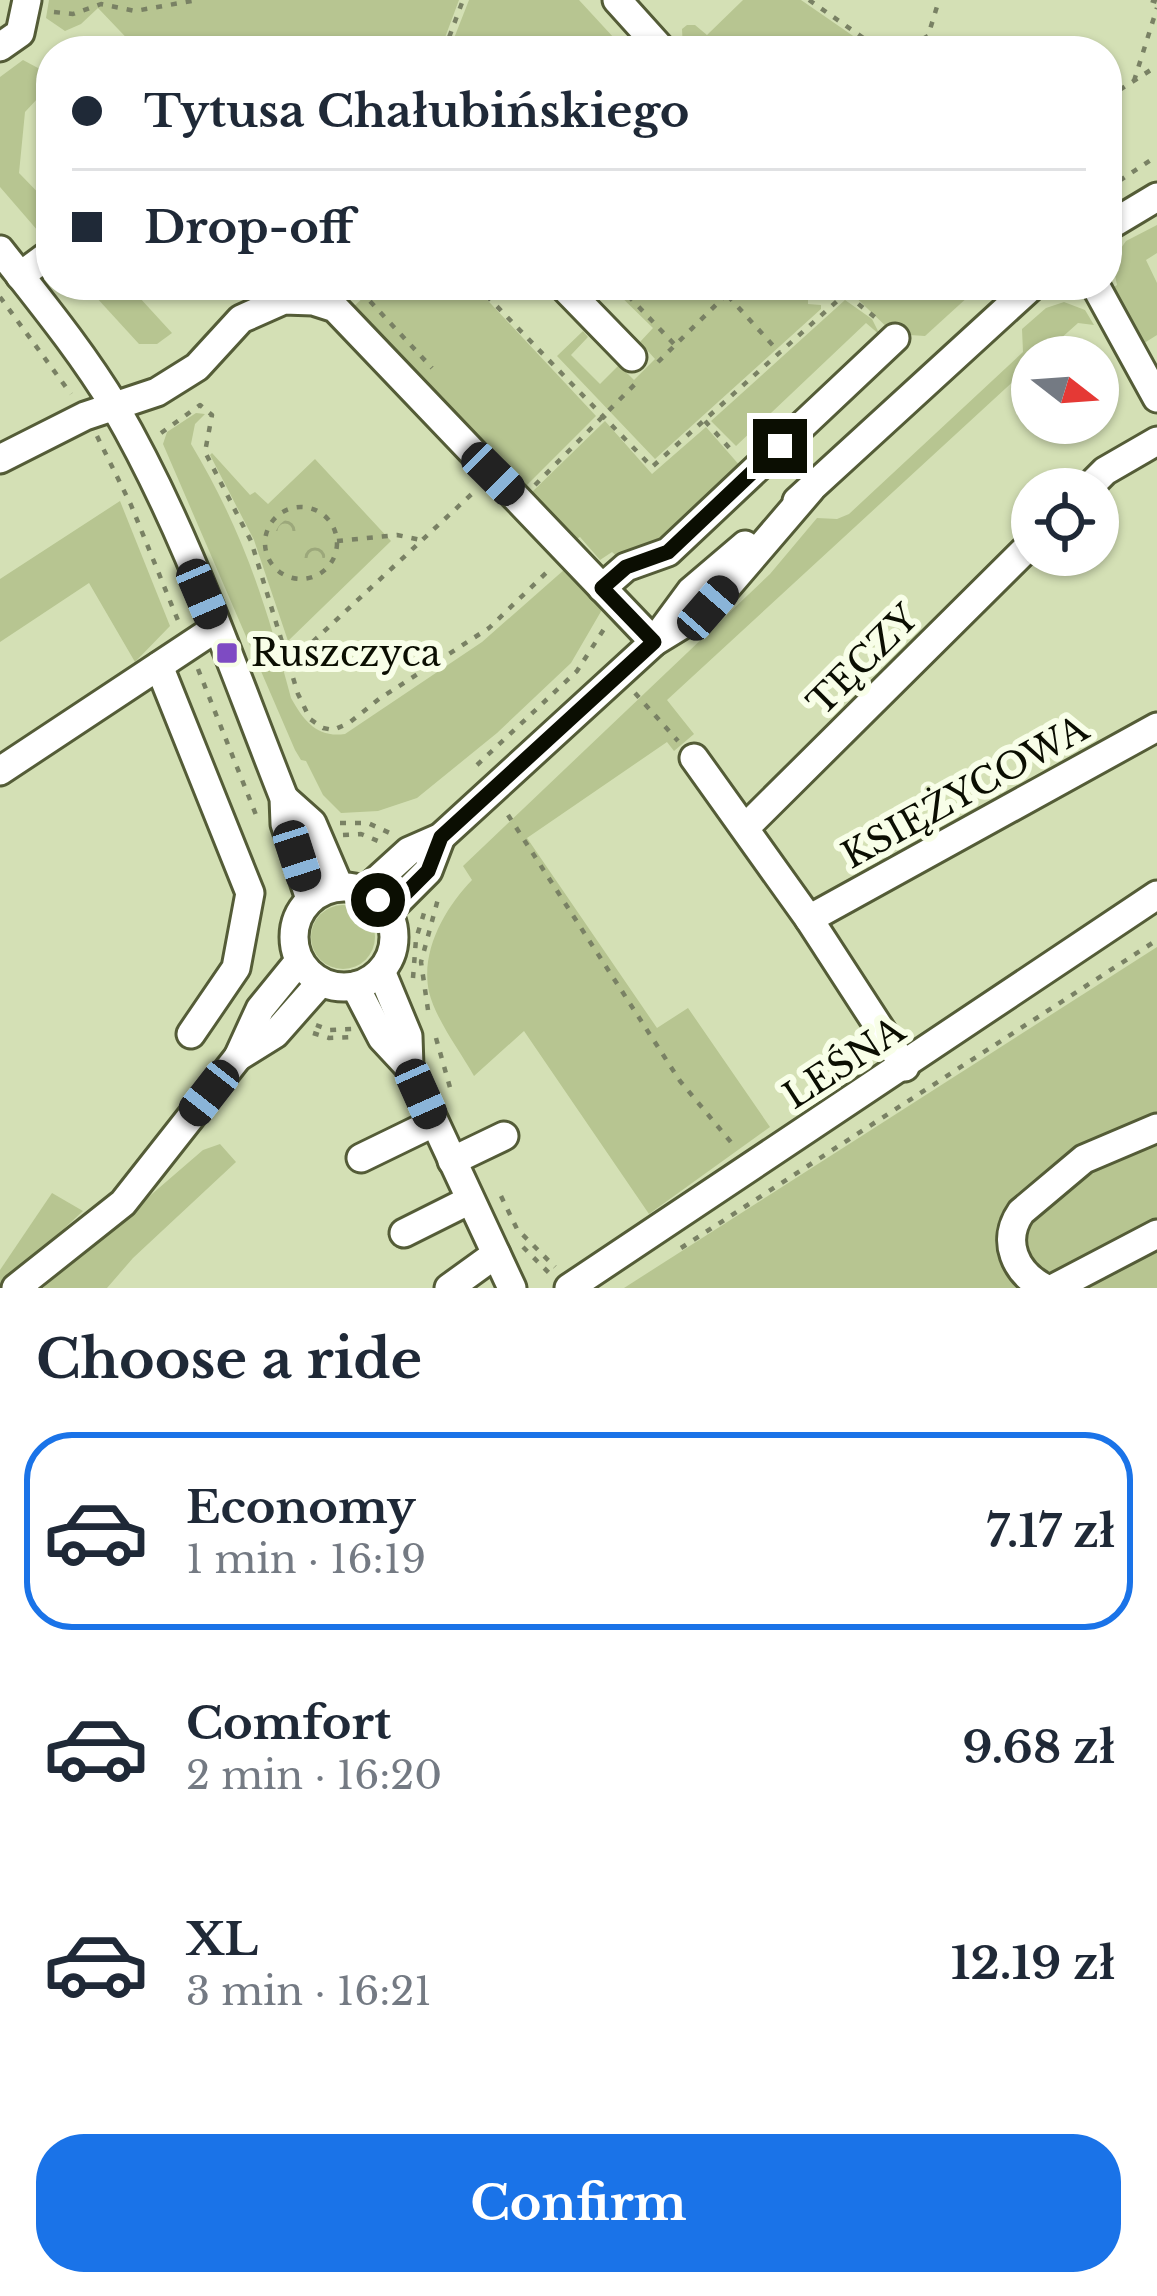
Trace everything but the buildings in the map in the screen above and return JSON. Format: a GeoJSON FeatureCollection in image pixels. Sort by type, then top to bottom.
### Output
{"type":"FeatureCollection","features":[{"type":"Feature","properties":{"kind":"street"},"geometry":{"type":"LineString","coordinates":[[617,0],[649,36]]}},
{"type":"Feature","properties":{"kind":"street"},"geometry":{"type":"LineString","coordinates":[[0,47],[20,33],[25,7]]}},
{"type":"Feature","properties":{"kind":"street"},"geometry":{"type":"LineString","coordinates":[[1122,218],[1157,197]]}},
{"type":"Feature","properties":{"kind":"street"},"geometry":{"type":"LineString","coordinates":[[0,250],[36,298]]}},
{"type":"Feature","properties":{"kind":"street"},"geometry":{"type":"LineString","coordinates":[[20,276],[36,264]]}},
{"type":"Feature","properties":{"kind":"street"},"geometry":{"type":"LineString","coordinates":[[37,300],[113,405],[174,526],[284,798],[285,824],[310,899]]}},
{"type":"Feature","properties":{"kind":"street"},"geometry":{"type":"LineString","coordinates":[[0,459],[45,434],[157,392],[197,367],[241,320],[284,300],[313,301],[335,308],[654,642]]}},
{"type":"Feature","properties":{"kind":"street"},"geometry":{"type":"LineString","coordinates":[[576,300],[632,358]]}},
{"type":"Feature","properties":{"kind":"street"},"geometry":{"type":"LineString","coordinates":[[284,798],[312,823],[352,889],[387,912],[394,943],[381,971],[355,986],[321,982],[299,961],[293,935],[310,899],[352,889],[409,851],[441,837],[654,642],[708,608],[810,490],[1017,300]]}},
{"type":"Feature","properties":{"kind":"street"},"geometry":{"type":"LineString","coordinates":[[1103,300],[1157,398]]}},
{"type":"Feature","properties":{"kind":"street"},"geometry":{"type":"LineString","coordinates":[[602,588],[626,567],[668,552],[895,338]]}},
{"type":"Feature","properties":{"kind":"street"},"geometry":{"type":"LineString","coordinates":[[1110,468],[1157,441]]}},
{"type":"Feature","properties":{"kind":"street","name":"TĘCZY"},"geometry":{"type":"LineString","coordinates":[[746,828],[1011,564]]}},
{"type":"Feature","properties":{"kind":"street"},"geometry":{"type":"LineString","coordinates":[[0,771],[216,628]]}},
{"type":"Feature","properties":{"kind":"street"},"geometry":{"type":"LineString","coordinates":[[159,666],[250,893],[236,968],[191,1034]]}},
{"type":"Feature","properties":{"kind":"street","name":"KSIĘŻYCOWA"},"geometry":{"type":"LineString","coordinates":[[808,920],[1157,727]]}},
{"type":"Feature","properties":{"kind":"street"},"geometry":{"type":"LineString","coordinates":[[694,758],[905,1067]]}},
{"type":"Feature","properties":{"kind":"street"},"geometry":{"type":"LineString","coordinates":[[387,912],[428,871],[441,837]]}},
{"type":"Feature","properties":{"kind":"street","name":"LEŚNA"},"geometry":{"type":"LineString","coordinates":[[561,1282],[752,1168],[1157,895]]}},
{"type":"Feature","properties":{"kind":"street"},"geometry":{"type":"LineString","coordinates":[[16,1288],[123,1203],[238,1057],[260,1010],[299,961]]}},
{"type":"Feature","properties":{"kind":"street"},"geometry":{"type":"LineString","coordinates":[[381,971],[408,1036],[409,1066],[433,1123],[452,1161],[487,1196],[496,1254],[512,1288]]}},
{"type":"Feature","properties":{"kind":"street"},"geometry":{"type":"LineString","coordinates":[[238,1057],[275,1034],[321,982]]}},
{"type":"Feature","properties":{"kind":"street"},"geometry":{"type":"LineString","coordinates":[[355,986],[382,1038],[409,1066]]}},
{"type":"Feature","properties":{"kind":"street"},"geometry":{"type":"LineString","coordinates":[[361,1158],[433,1123]]}},
{"type":"Feature","properties":{"kind":"street"},"geometry":{"type":"LineString","coordinates":[[1157,1128],[1084,1159],[1021,1212],[1015,1220],[1012,1250],[1025,1274],[1049,1288],[1157,1234]]}},
{"type":"Feature","properties":{"kind":"street"},"geometry":{"type":"LineString","coordinates":[[452,1161],[504,1136]]}},
{"type":"Feature","properties":{"kind":"street"},"geometry":{"type":"LineString","coordinates":[[404,1232],[487,1196]]}},
{"type":"Feature","properties":{"kind":"street"},"geometry":{"type":"LineString","coordinates":[[449,1288],[496,1254]]}},
{"type":"Feature","properties":{"kind":"path"},"geometry":{"type":"LineString","coordinates":[[25,7],[73,14],[100,4],[135,11],[196,0]]}},
{"type":"Feature","properties":{"kind":"path"},"geometry":{"type":"LineString","coordinates":[[450,36],[463,0]]}},
{"type":"Feature","properties":{"kind":"path"},"geometry":{"type":"LineString","coordinates":[[809,0],[861,36]]}},
{"type":"Feature","properties":{"kind":"path"},"geometry":{"type":"LineString","coordinates":[[928,36],[939,0]]}},
{"type":"Feature","properties":{"kind":"path"},"geometry":{"type":"LineString","coordinates":[[1134,81],[1155,3]]}},
{"type":"Feature","properties":{"kind":"path"},"geometry":{"type":"LineString","coordinates":[[1122,89],[1157,66]]}},
{"type":"Feature","properties":{"kind":"path"},"geometry":{"type":"LineString","coordinates":[[1122,179],[1157,156]]}},
{"type":"Feature","properties":{"kind":"path"},"geometry":{"type":"LineString","coordinates":[[0,297],[77,404]]}},
{"type":"Feature","properties":{"kind":"path"},"geometry":{"type":"LineString","coordinates":[[490,300],[652,467],[838,300]]}},
{"type":"Feature","properties":{"kind":"path"},"geometry":{"type":"LineString","coordinates":[[632,300],[675,345],[721,300]]}},
{"type":"Feature","properties":{"kind":"path"},"geometry":{"type":"LineString","coordinates":[[732,300],[780,352]]}},
{"type":"Feature","properties":{"kind":"path"},"geometry":{"type":"LineString","coordinates":[[200,405],[212,416],[205,452],[252,546],[310,719],[323,728],[341,728],[489,628],[549,571],[537,547],[551,535]]}},
{"type":"Feature","properties":{"kind":"path"},"geometry":{"type":"LineString","coordinates":[[518,499],[602,416]]}},
{"type":"Feature","properties":{"kind":"path"},"geometry":{"type":"LineString","coordinates":[[705,421],[751,472]]}},
{"type":"Feature","properties":{"kind":"path"},"geometry":{"type":"LineString","coordinates":[[91,426],[131,505],[182,629]]}},
{"type":"Feature","properties":{"kind":"path"},"geometry":{"type":"LineString","coordinates":[[289,664],[493,474]]}},
{"type":"Feature","properties":{"kind":"path"},"geometry":{"type":"LineString","coordinates":[[294,508],[317,511],[328,519],[337,541],[329,567],[308,579],[285,576],[271,564],[265,546],[273,521],[294,508]]}},
{"type":"Feature","properties":{"kind":"path"},"geometry":{"type":"LineString","coordinates":[[337,541],[397,535],[424,540]]}},
{"type":"Feature","properties":{"kind":"path"},"geometry":{"type":"LineString","coordinates":[[252,546],[265,546]]}},
{"type":"Feature","properties":{"kind":"path"},"geometry":{"type":"LineString","coordinates":[[261,571],[271,564]]}},
{"type":"Feature","properties":{"kind":"path"},"geometry":{"type":"LineString","coordinates":[[635,692],[694,758]]}},
{"type":"Feature","properties":{"kind":"path"},"geometry":{"type":"LineString","coordinates":[[508,815],[680,1081],[752,1168]]}},
{"type":"Feature","properties":{"kind":"path"},"geometry":{"type":"LineString","coordinates":[[332,824],[368,824],[398,840]]}},
{"type":"Feature","properties":{"kind":"path"},"geometry":{"type":"LineString","coordinates":[[333,837],[361,834],[389,848]]}},
{"type":"Feature","properties":{"kind":"path"},"geometry":{"type":"LineString","coordinates":[[414,987],[414,948],[434,892],[421,962],[426,1018],[416,999]]}},
{"type":"Feature","properties":{"kind":"path"},"geometry":{"type":"LineString","coordinates":[[667,1257],[1157,940]]}},
{"type":"Feature","properties":{"kind":"path"},"geometry":{"type":"LineString","coordinates":[[307,1020],[330,1030],[360,1026]]}},
{"type":"Feature","properties":{"kind":"path"},"geometry":{"type":"LineString","coordinates":[[303,1029],[329,1038],[364,1038]]}},
{"type":"Feature","properties":{"kind":"path"},"geometry":{"type":"LineString","coordinates":[[444,1093],[429,1030],[457,1105]]}},
{"type":"Feature","properties":{"kind":"path"},"geometry":{"type":"LineString","coordinates":[[487,1196],[511,1234],[561,1282]]}},
{"type":"Feature","properties":{"kind":"green space"},"geometry":{"type":"Polygon","coordinates":[[[49,0],[459,0],[446,36],[125,36],[98,8],[65,31],[46,18],[49,0]]]}},
{"type":"Feature","properties":{"kind":"green space"},"geometry":{"type":"Polygon","coordinates":[[[469,0],[579,0],[612,36],[455,36],[469,0]]]}},
{"type":"Feature","properties":{"kind":"green space"},"geometry":{"type":"Polygon","coordinates":[[[743,0],[801,0],[853,36],[682,36],[682,29],[695,25],[707,35],[743,0]]]}},
{"type":"Feature","properties":{"kind":"green space"},"geometry":{"type":"Polygon","coordinates":[[[23,60],[36,67],[36,100],[25,112],[19,173],[36,191],[36,229],[0,187],[0,77],[23,60]]]}},
{"type":"Feature","properties":{"kind":"green space"},"geometry":{"type":"Polygon","coordinates":[[[1157,225],[1157,253],[1146,260],[1157,283],[1157,335],[1141,345],[1117,300],[1122,300],[1122,247],[1157,225]]]}},
{"type":"Feature","properties":{"kind":"green space"},"geometry":{"type":"Polygon","coordinates":[[[99,300],[142,300],[172,333],[157,344],[139,344],[99,300]]]}},
{"type":"Feature","properties":{"kind":"green space"},"geometry":{"type":"Polygon","coordinates":[[[361,300],[487,300],[596,416],[525,487],[350,310],[361,300]]]}},
{"type":"Feature","properties":{"kind":"green space"},"geometry":{"type":"Polygon","coordinates":[[[624,300],[808,300],[808,304],[821,305],[655,459],[557,356],[583,331],[588,337],[571,355],[600,384],[619,365],[634,380],[655,359],[640,342],[653,328],[624,300]]]}},
{"type":"Feature","properties":{"kind":"green space"},"geometry":{"type":"Polygon","coordinates":[[[845,300],[872,319],[880,335],[866,323],[736,446],[711,421],[845,300]]]}},
{"type":"Feature","properties":{"kind":"green space"},"geometry":{"type":"Polygon","coordinates":[[[859,300],[965,300],[925,336],[894,334],[859,300]]]}},
{"type":"Feature","properties":{"kind":"green space"},"geometry":{"type":"Polygon","coordinates":[[[1064,302],[1085,310],[1094,325],[1078,323],[1063,336],[1022,336],[1022,329],[1046,308],[1064,302]]]}},
{"type":"Feature","properties":{"kind":"green space"},"geometry":{"type":"Polygon","coordinates":[[[1011,363],[1011,383],[667,700],[694,734],[674,751],[667,742],[527,838],[657,1028],[688,1008],[770,1127],[649,1214],[524,1031],[474,1076],[432,1003],[427,976],[432,945],[453,903],[472,880],[463,866],[770,574],[817,518],[849,514],[1011,363]]]}},
{"type":"Feature","properties":{"kind":"green space"},"geometry":{"type":"Polygon","coordinates":[[[196,413],[205,414],[195,424],[191,444],[251,567],[291,698],[306,721],[319,730],[345,734],[482,642],[565,569],[603,608],[571,663],[497,733],[417,798],[378,811],[341,813],[323,795],[295,750],[163,444],[167,432],[196,413]]]}},
{"type":"Feature","properties":{"kind":"green space"},"geometry":{"type":"Polygon","coordinates":[[[605,421],[652,474],[706,427],[741,467],[656,547],[632,555],[627,551],[619,558],[612,552],[600,560],[580,537],[573,541],[530,494],[605,421]]]}},
{"type":"Feature","properties":{"kind":"green space"},"geometry":{"type":"Polygon","coordinates":[[[212,453],[250,495],[255,492],[268,504],[315,459],[391,541],[288,641],[254,540],[212,453]]]}},
{"type":"Feature","properties":{"kind":"green space"},"geometry":{"type":"Polygon","coordinates":[[[120,501],[170,626],[135,662],[89,583],[0,642],[0,579],[120,501]]]}},
{"type":"Feature","properties":{"kind":"green space"},"geometry":{"type":"Polygon","coordinates":[[[301,515],[321,523],[329,543],[321,563],[301,571],[281,563],[273,543],[281,523],[301,515]]]}},
{"type":"Feature","properties":{"kind":"green space"},"geometry":{"type":"Polygon","coordinates":[[[343,905],[366,914],[375,937],[366,960],[343,969],[320,960],[311,937],[320,914],[343,905]]]}},
{"type":"Feature","properties":{"kind":"green space"},"geometry":{"type":"Polygon","coordinates":[[[1157,947],[1157,1288],[624,1288],[1157,947]]]}},
{"type":"Feature","properties":{"kind":"green space"},"geometry":{"type":"Polygon","coordinates":[[[220,1144],[236,1162],[107,1288],[43,1288],[203,1150],[220,1144]]]}},
{"type":"Feature","properties":{"kind":"green space"},"geometry":{"type":"Polygon","coordinates":[[[52,1193],[83,1211],[0,1288],[0,1270],[52,1193]]]}},
{"type":"Feature","properties":{"kind":"place","name":"Ruszczyca"},"geometry":{"type":"Point","coordinates":[227,653]}},
{"type":"Feature","properties":{"kind":"route"},"geometry":{"type":"LineString","coordinates":[[378,900],[387,912],[428,871],[441,837],[654,642],[602,588],[626,567],[668,552],[780,446]]}}]}
